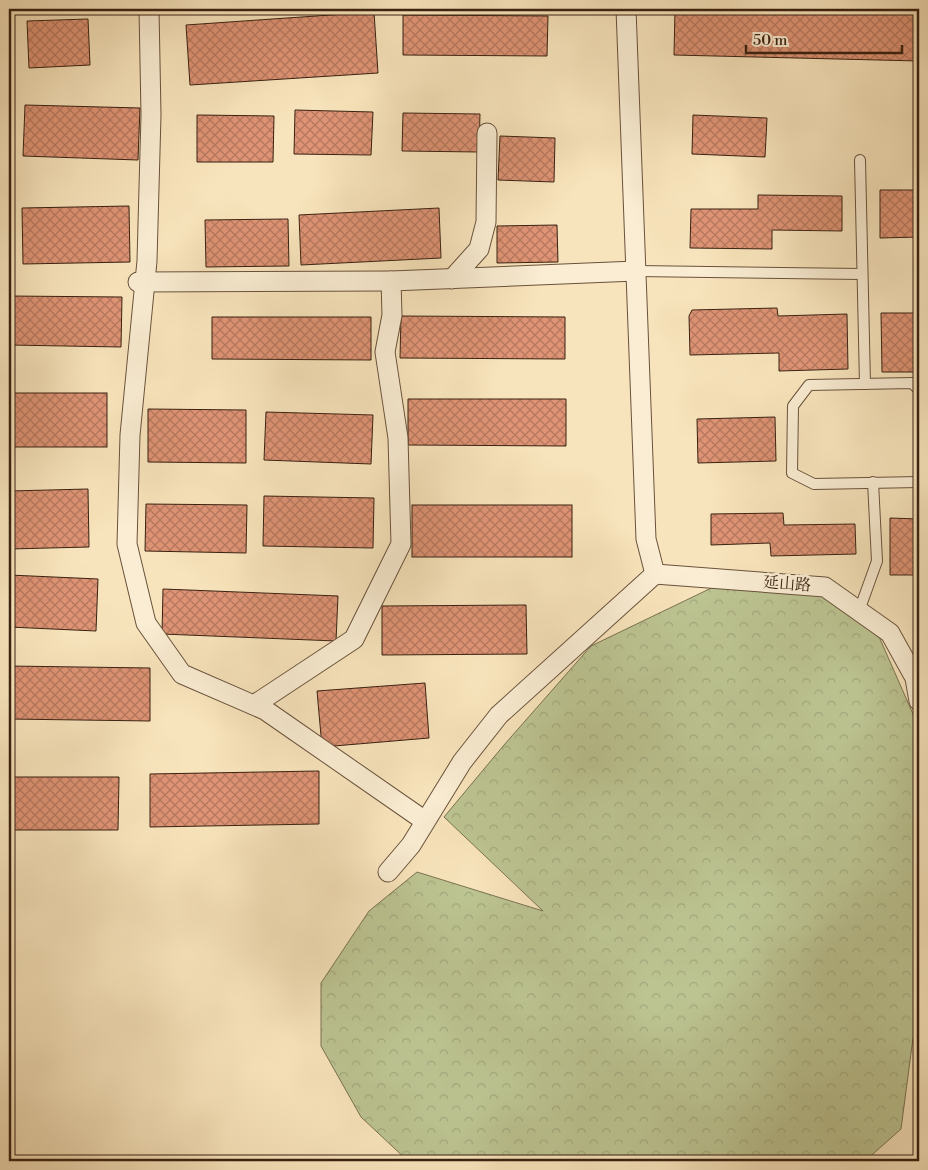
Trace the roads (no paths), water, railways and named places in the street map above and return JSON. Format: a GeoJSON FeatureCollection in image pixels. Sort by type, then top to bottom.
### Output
{"type":"FeatureCollection","features":[{"type":"Feature","properties":{"kind":"street"},"geometry":{"type":"LineString","coordinates":[[149,9],[151,115],[147,260],[141,282],[130,435],[127,544],[146,623],[182,674],[264,710],[425,821]]}},
{"type":"Feature","properties":{"kind":"street"},"geometry":{"type":"LineString","coordinates":[[388,872],[411,845],[462,762],[499,715],[655,574],[646,539],[626,9]]}},
{"type":"Feature","properties":{"kind":"street"},"geometry":{"type":"LineString","coordinates":[[452,278],[480,250],[486,222],[487,133]]}},
{"type":"Feature","properties":{"kind":"street"},"geometry":{"type":"LineString","coordinates":[[141,282],[391,281],[636,271]]}},
{"type":"Feature","properties":{"kind":"street"},"geometry":{"type":"LineString","coordinates":[[254,705],[354,639],[401,544],[398,438],[385,352],[392,315],[391,281]]}},
{"type":"Feature","properties":{"kind":"street","name":"延山路"},"geometry":{"type":"LineString","coordinates":[[655,574],[825,587],[890,633],[915,678],[919,701]]}},
{"type":"Feature","properties":{"kind":"lane"},"geometry":{"type":"LineString","coordinates":[[860,160],[865,384]]}},
{"type":"Feature","properties":{"kind":"lane"},"geometry":{"type":"LineString","coordinates":[[636,271],[862,274]]}},
{"type":"Feature","properties":{"kind":"lane"},"geometry":{"type":"LineString","coordinates":[[919,390],[912,383],[809,385],[794,406],[792,472],[814,484],[919,482]]}},
{"type":"Feature","properties":{"kind":"lane"},"geometry":{"type":"LineString","coordinates":[[859,611],[877,561],[873,482]]}}]}
